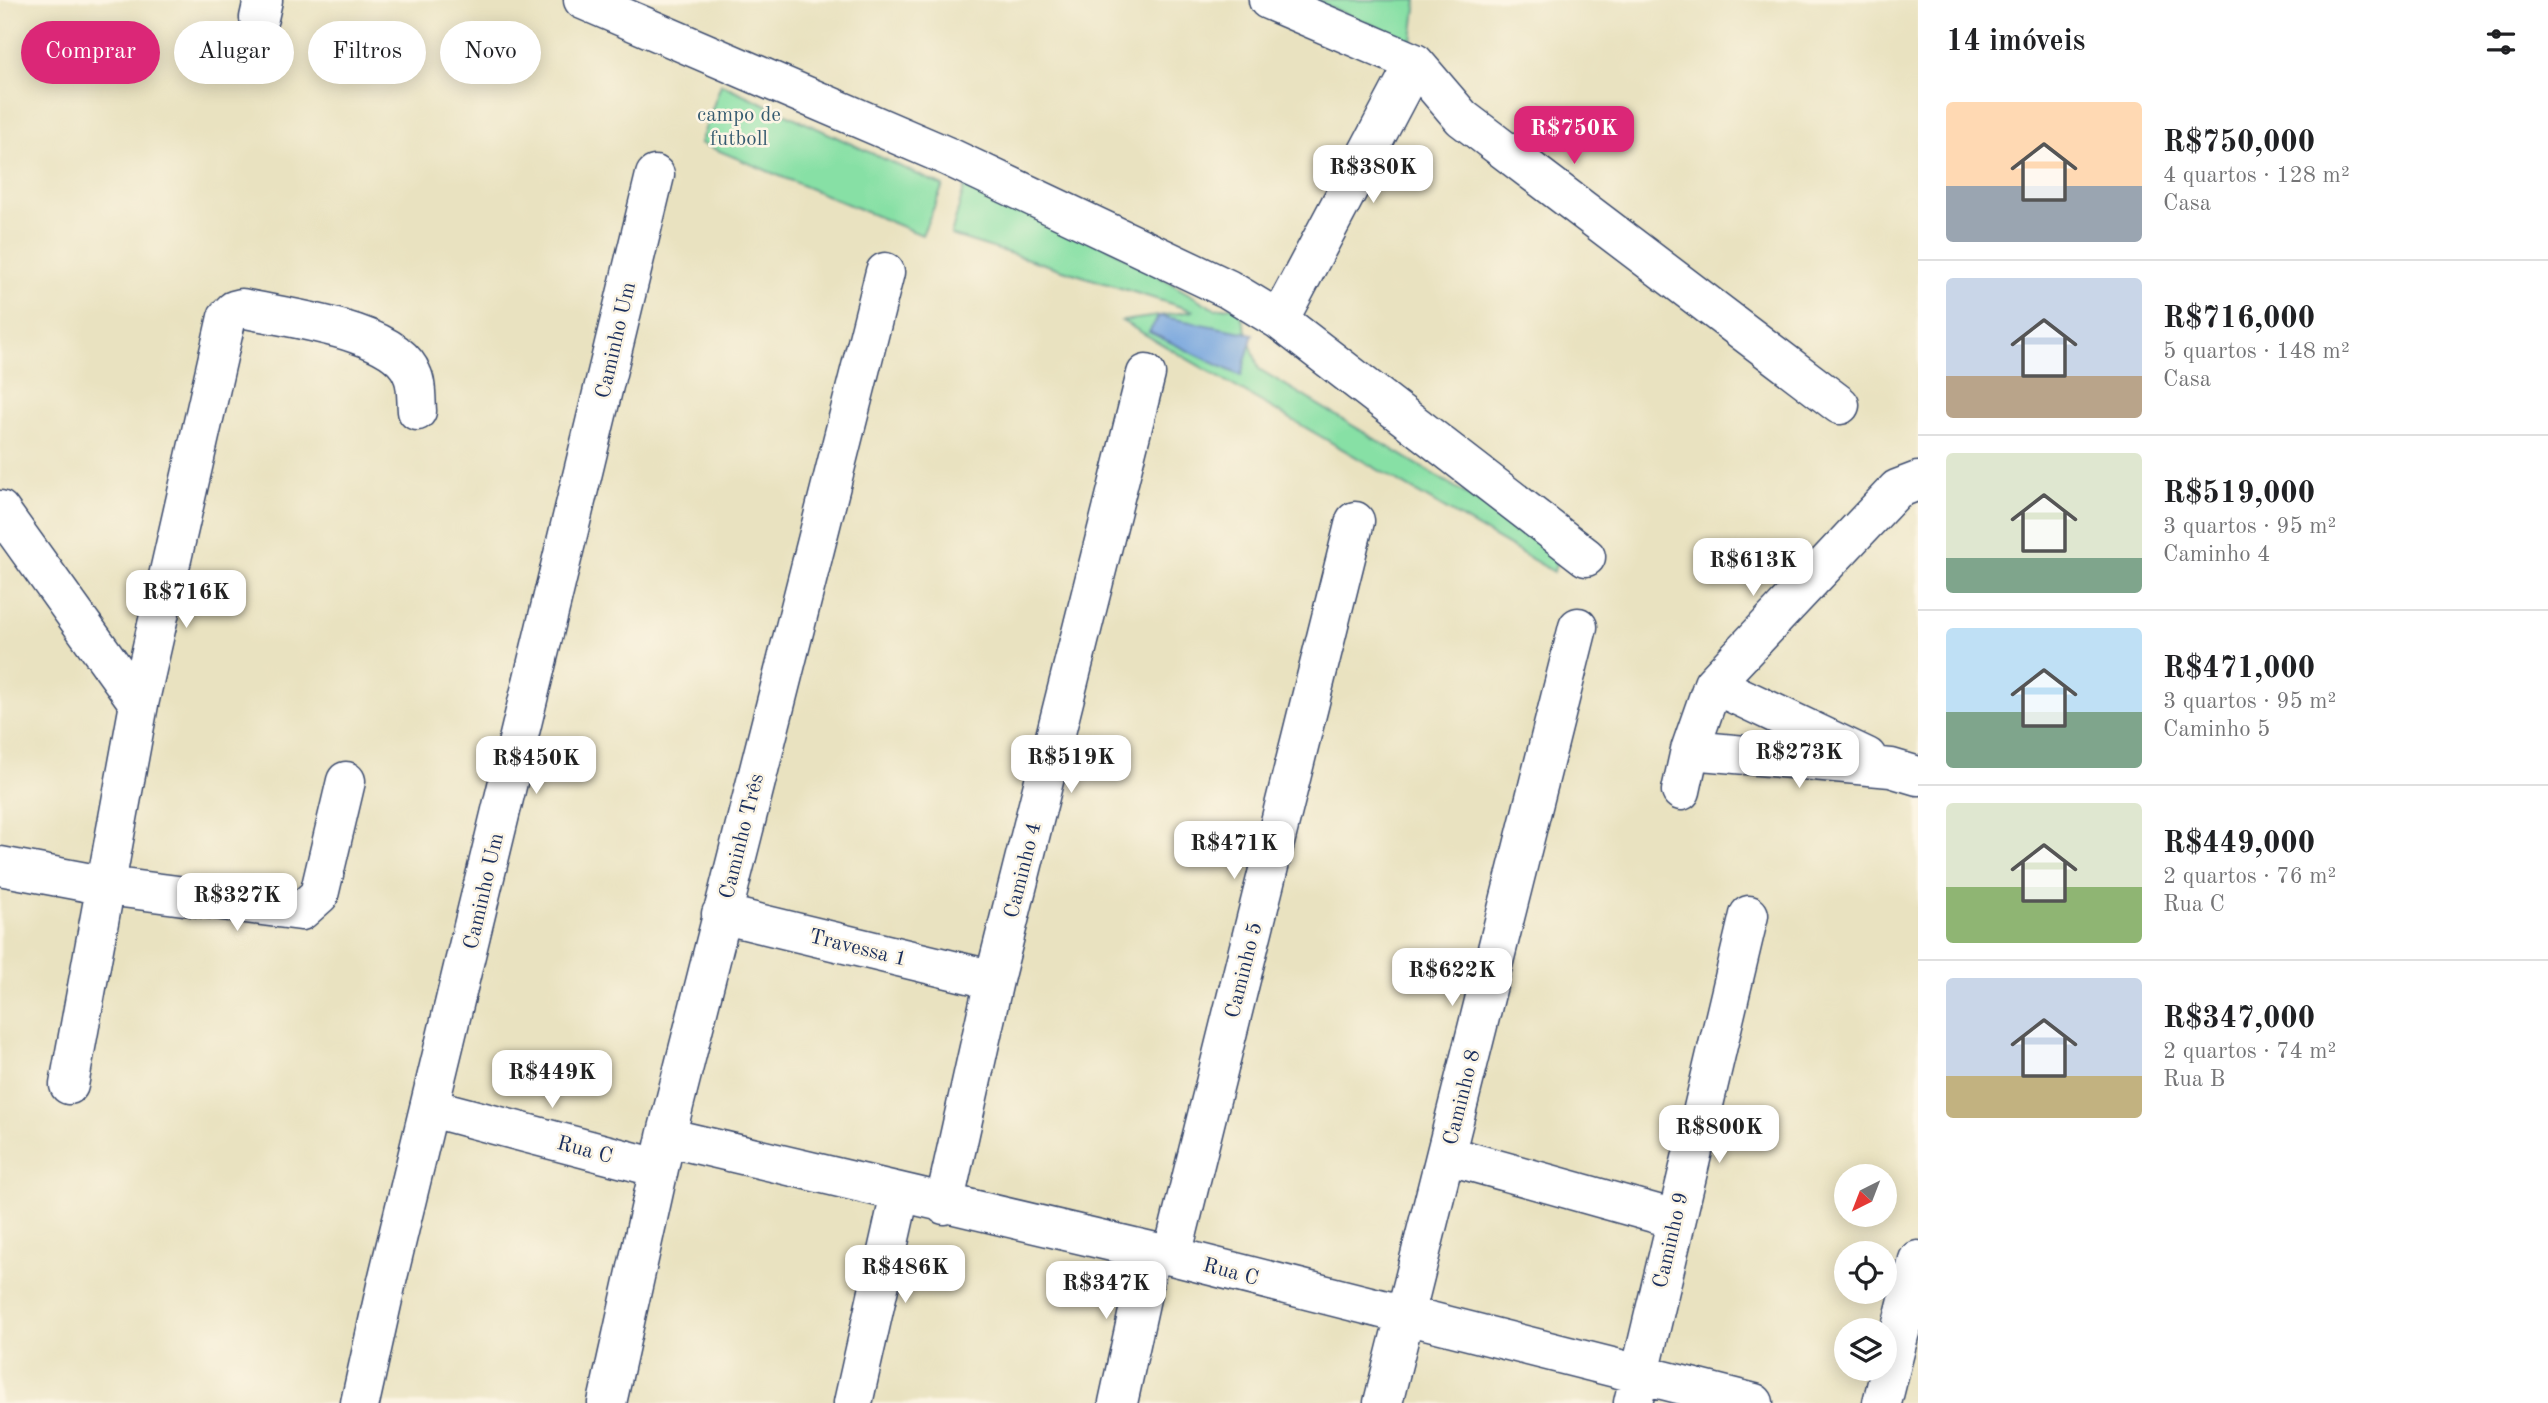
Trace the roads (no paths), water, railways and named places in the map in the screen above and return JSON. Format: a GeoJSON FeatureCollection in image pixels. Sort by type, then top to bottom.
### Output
{"type":"FeatureCollection","features":[{"type":"Feature","properties":{"kind":"street"},"geometry":{"type":"LineString","coordinates":[[583,0],[950,157],[1228,289],[1279,320],[1586,557]]}},
{"type":"Feature","properties":{"kind":"street"},"geometry":{"type":"LineString","coordinates":[[1268,0],[1415,63],[1462,118],[1840,405]]}},
{"type":"Feature","properties":{"kind":"street"},"geometry":{"type":"LineString","coordinates":[[1279,320],[1415,63]]}},
{"type":"Feature","properties":{"kind":"street","name":"Caminho Um"},"geometry":{"type":"LineString","coordinates":[[360,1403],[387,1281],[655,175]]}},
{"type":"Feature","properties":{"kind":"street","name":"Caminho Três"},"geometry":{"type":"LineString","coordinates":[[607,1403],[662,1153],[885,272]]}},
{"type":"Feature","properties":{"kind":"street"},"geometry":{"type":"LineString","coordinates":[[69,1085],[139,704],[229,314],[242,308],[354,333],[385,345],[399,354],[413,374],[417,411]]}},
{"type":"Feature","properties":{"kind":"street","name":"Caminho 4"},"geometry":{"type":"LineString","coordinates":[[944,1205],[994,980],[1146,374]]}},
{"type":"Feature","properties":{"kind":"street"},"geometry":{"type":"LineString","coordinates":[[1681,791],[1690,750],[1713,684],[1897,489],[1918,481]]}},
{"type":"Feature","properties":{"kind":"street"},"geometry":{"type":"LineString","coordinates":[[0,510],[139,704]]}},
{"type":"Feature","properties":{"kind":"street","name":"Caminho 5"},"geometry":{"type":"LineString","coordinates":[[1118,1403],[1161,1254],[1355,521]]}},
{"type":"Feature","properties":{"kind":"street","name":"Caminho 8"},"geometry":{"type":"LineString","coordinates":[[1383,1403],[1578,627]]}},
{"type":"Feature","properties":{"kind":"street"},"geometry":{"type":"LineString","coordinates":[[1713,684],[1904,772]]}},
{"type":"Feature","properties":{"kind":"street"},"geometry":{"type":"LineString","coordinates":[[1690,750],[1904,772]]}},
{"type":"Feature","properties":{"kind":"street"},"geometry":{"type":"LineString","coordinates":[[0,866],[107,886],[301,911],[319,895],[346,781]]}},
{"type":"Feature","properties":{"kind":"street","name":"Travessa 1"},"geometry":{"type":"LineString","coordinates":[[722,914],[994,980]]}},
{"type":"Feature","properties":{"kind":"street","name":"Caminho 9"},"geometry":{"type":"LineString","coordinates":[[1636,1390],[1749,915]]}},
{"type":"Feature","properties":{"kind":"street","name":"Rua C"},"geometry":{"type":"LineString","coordinates":[[431,1108],[662,1153],[900,1194],[1161,1254],[1403,1316],[1636,1390],[1754,1403]]}},
{"type":"Feature","properties":{"kind":"street"},"geometry":{"type":"LineString","coordinates":[[1446,1155],[1675,1219]]}},
{"type":"Feature","properties":{"kind":"street"},"geometry":{"type":"LineString","coordinates":[[852,1403],[900,1194]]}},
{"type":"Feature","properties":{"kind":"street"},"geometry":{"type":"LineString","coordinates":[[1882,1403],[1918,1259]]}},
{"type":"Feature","properties":{"kind":"water"},"geometry":{"type":"Polygon","coordinates":[[[1159,316],[1253,334],[1241,376],[1149,332],[1159,316]]]}},
{"type":"Feature","properties":{"kind":"park label","name":"campo de futboll"},"geometry":{"type":"Point","coordinates":[739,126]}}]}
